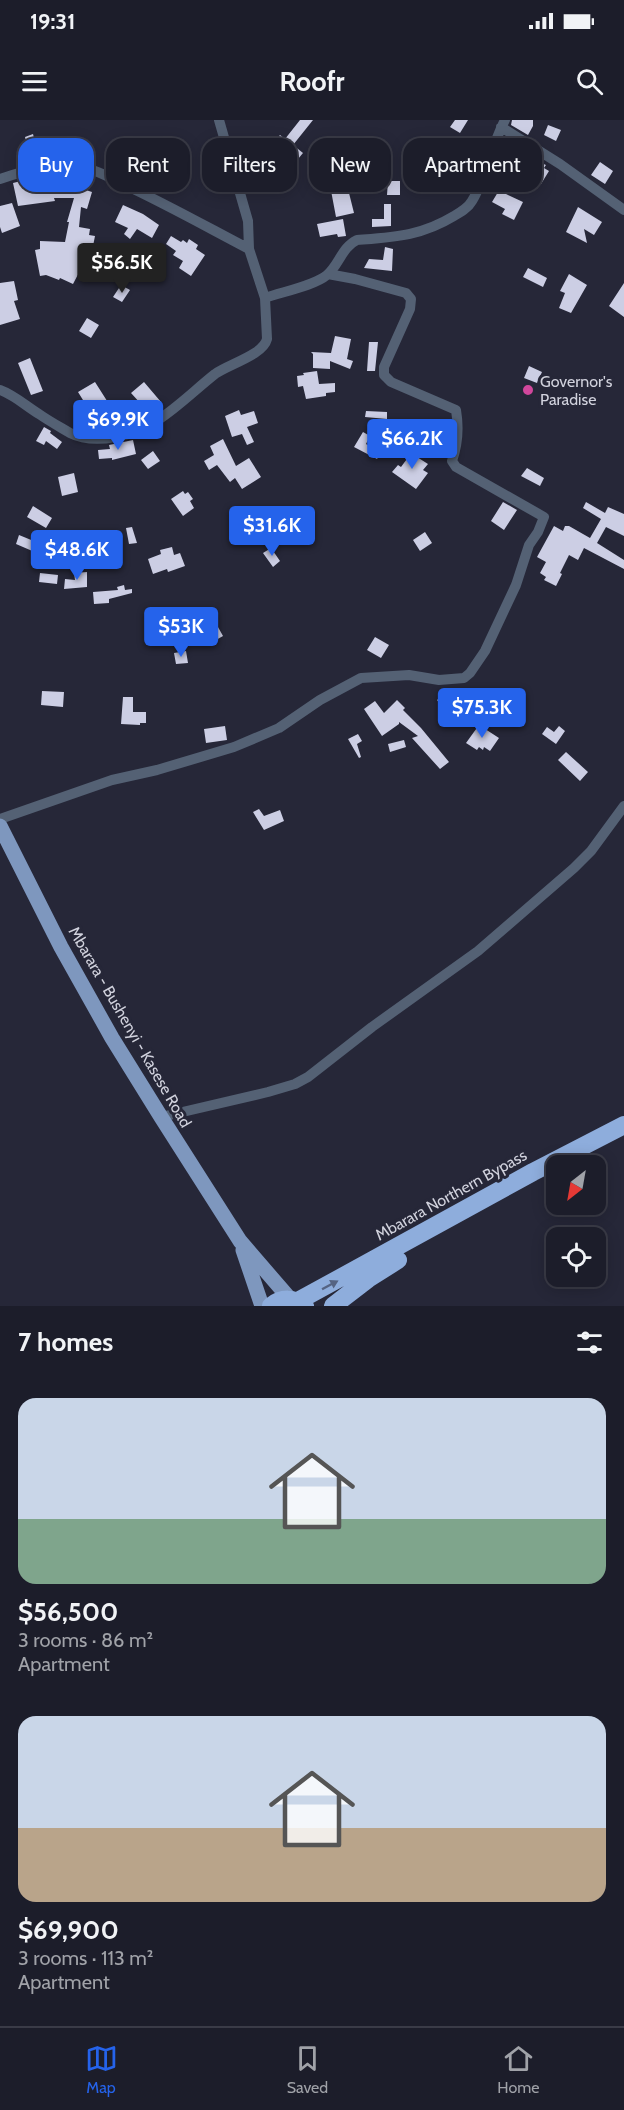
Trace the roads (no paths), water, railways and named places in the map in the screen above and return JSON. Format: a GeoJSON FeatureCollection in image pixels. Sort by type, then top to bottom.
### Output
{"type":"FeatureCollection","features":[{"type":"Feature","properties":{"kind":"highway","name":"Mbarara Northern Bypass"},"geometry":{"type":"LineString","coordinates":[[272,1306],[282,1300],[298,1302],[533,1172],[624,1125]]}},
{"type":"Feature","properties":{"kind":"highway"},"geometry":{"type":"LineString","coordinates":[[591,1155],[624,1138]]}},
{"type":"Feature","properties":{"kind":"highway","name":"Mbarara Northern Bypass"},"geometry":{"type":"LineString","coordinates":[[333,1306],[410,1252],[546,1177]]}},
{"type":"Feature","properties":{"kind":"main road","name":"Mbarara - Bushenyi - Kasese Road"},"geometry":{"type":"LineString","coordinates":[[0,826],[61,946],[112,1038],[161,1117],[240,1241],[298,1302]]}},
{"type":"Feature","properties":{"kind":"main road","name":"Mbarara - Bushenyi - Kasese Road"},"geometry":{"type":"LineString","coordinates":[[240,1241],[262,1306]]}},
{"type":"Feature","properties":{"kind":"street"},"geometry":{"type":"LineString","coordinates":[[0,390],[8,392],[40,415],[73,434],[101,439],[130,433],[157,422],[223,369],[266,344],[264,298],[249,249],[248,221],[219,120]]}},
{"type":"Feature","properties":{"kind":"street"},"geometry":{"type":"LineString","coordinates":[[264,298],[308,285],[328,274],[335,268],[349,244],[357,240],[424,232],[462,212],[471,203],[503,123],[624,210]]}},
{"type":"Feature","properties":{"kind":"street"},"geometry":{"type":"LineString","coordinates":[[0,179],[61,166],[78,166],[159,201],[249,249]]}},
{"type":"Feature","properties":{"kind":"street"},"geometry":{"type":"LineString","coordinates":[[0,819],[112,780],[157,770],[234,747],[279,728],[320,700],[361,678],[409,675],[439,680],[464,678],[485,651],[516,585],[529,545],[544,517],[456,467],[452,460],[456,448],[458,425],[456,410],[391,382],[384,375],[384,367],[410,309],[411,299],[406,293],[328,274]]}},
{"type":"Feature","properties":{"kind":"street"},"geometry":{"type":"LineString","coordinates":[[161,1117],[286,1087],[308,1077],[372,1027],[478,951],[574,868],[591,851],[624,806]]}},
{"type":"Feature","properties":{"kind":"place","name":"Governor's Paradise"},"geometry":{"type":"Point","coordinates":[528,390]}}]}
